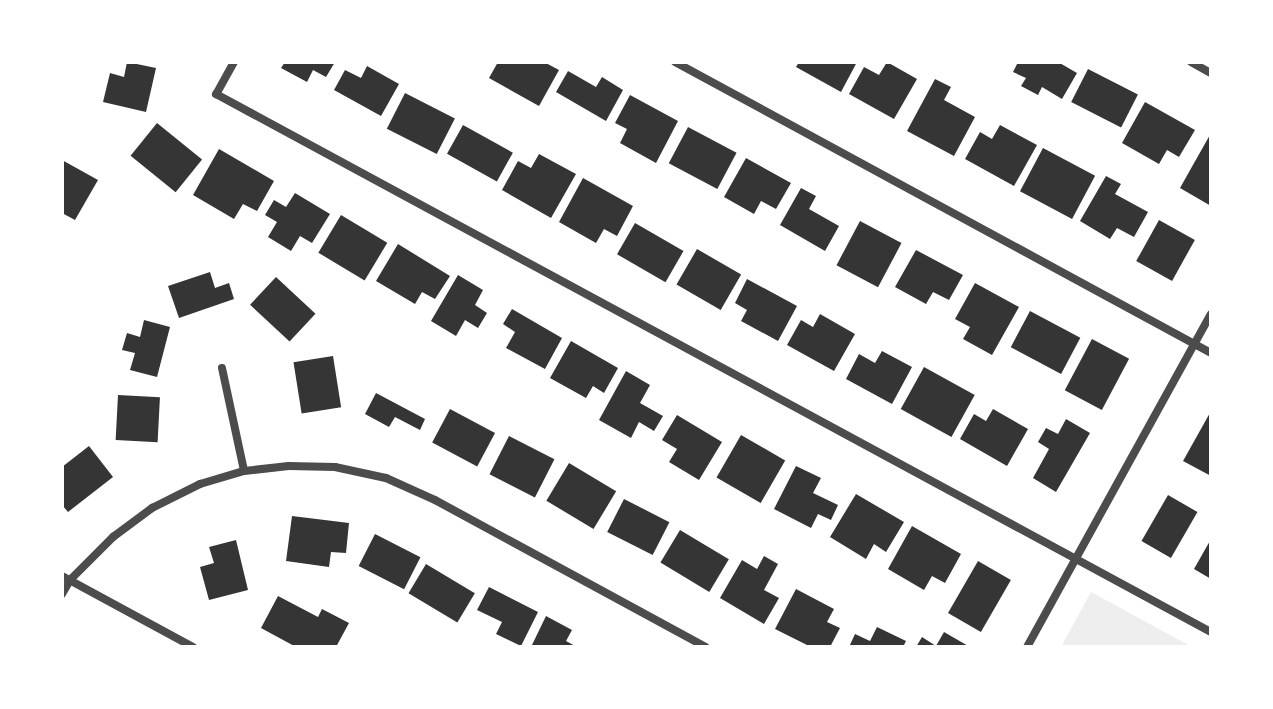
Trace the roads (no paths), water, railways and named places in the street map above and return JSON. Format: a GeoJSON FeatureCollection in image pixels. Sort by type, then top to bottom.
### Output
{"type":"FeatureCollection","features":[{"type":"Feature","properties":{"kind":"street"},"geometry":{"type":"LineString","coordinates":[[234,62],[216,94],[1211,632]]}},
{"type":"Feature","properties":{"kind":"street"},"geometry":{"type":"LineString","coordinates":[[675,62],[1211,353]]}},
{"type":"Feature","properties":{"kind":"street"},"geometry":{"type":"LineString","coordinates":[[1191,62],[1211,73]]}},
{"type":"Feature","properties":{"kind":"street"},"geometry":{"type":"LineString","coordinates":[[1027,647],[1211,314]]}},
{"type":"Feature","properties":{"kind":"street"},"geometry":{"type":"LineString","coordinates":[[222,368],[244,471]]}},
{"type":"Feature","properties":{"kind":"street"},"geometry":{"type":"LineString","coordinates":[[62,594],[66,578],[113,537],[152,508],[200,484],[244,471],[289,466],[335,467],[386,478],[435,500],[706,647]]}},
{"type":"Feature","properties":{"kind":"street"},"geometry":{"type":"LineString","coordinates":[[66,578],[193,647]]}}]}
